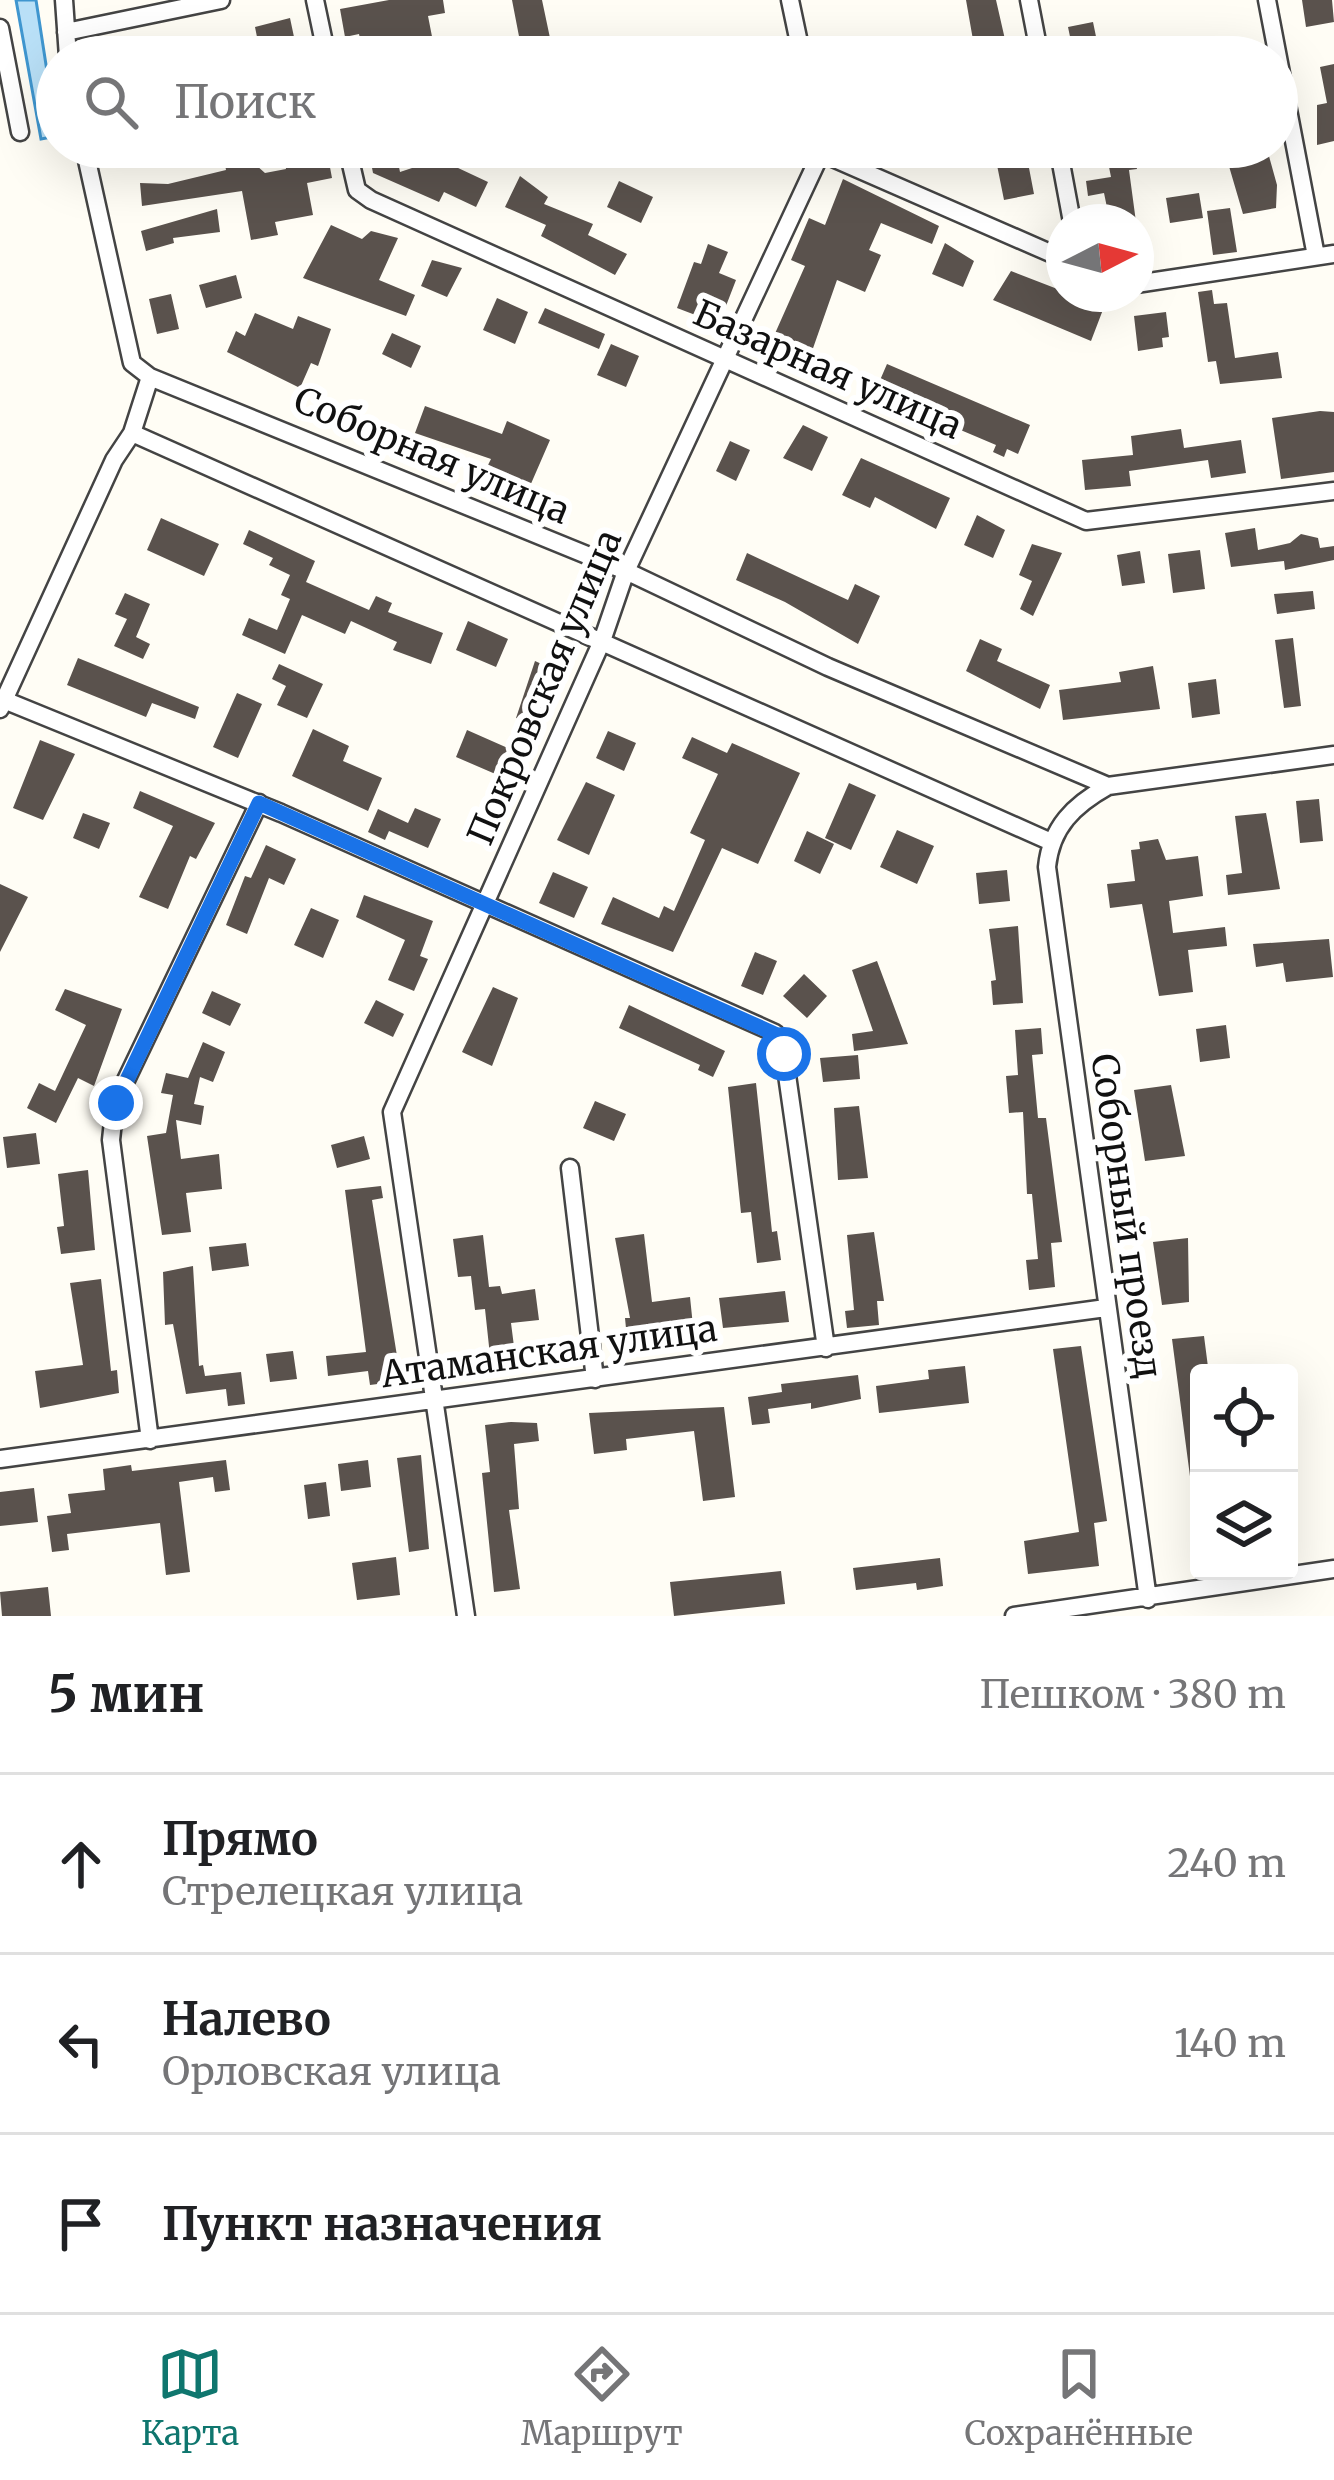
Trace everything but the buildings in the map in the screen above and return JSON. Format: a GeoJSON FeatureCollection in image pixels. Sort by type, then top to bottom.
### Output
{"type":"FeatureCollection","features":[{"type":"Feature","properties":{"kind":"street"},"geometry":{"type":"LineString","coordinates":[[64,0],[66,36]]}},
{"type":"Feature","properties":{"kind":"street"},"geometry":{"type":"LineString","coordinates":[[66,32],[220,0]]}},
{"type":"Feature","properties":{"kind":"street"},"geometry":{"type":"LineString","coordinates":[[315,0],[323,36]]}},
{"type":"Feature","properties":{"kind":"street"},"geometry":{"type":"LineString","coordinates":[[790,0],[798,36]]}},
{"type":"Feature","properties":{"kind":"street"},"geometry":{"type":"LineString","coordinates":[[1029,0],[1036,36]]}},
{"type":"Feature","properties":{"kind":"street"},"geometry":{"type":"LineString","coordinates":[[1267,0],[1275,36]]}},
{"type":"Feature","properties":{"kind":"street"},"geometry":{"type":"LineString","coordinates":[[0,28],[20,132]]}},
{"type":"Feature","properties":{"kind":"street"},"geometry":{"type":"LineString","coordinates":[[1154,281],[1325,255],[1298,136]]}},
{"type":"Feature","properties":{"kind":"street"},"geometry":{"type":"LineString","coordinates":[[89,168],[132,363],[151,377],[132,433],[114,460],[2,705],[259,803],[775,1034],[784,1054],[826,1348]]}},
{"type":"Feature","properties":{"kind":"street","name":"Базарная улица"},"geometry":{"type":"LineString","coordinates":[[351,168],[356,190],[371,200],[1086,520],[1334,490]]}},
{"type":"Feature","properties":{"kind":"street","name":"Покровская улица"},"geometry":{"type":"LineString","coordinates":[[466,1616],[392,1112],[602,640],[626,572],[812,168]]}},
{"type":"Feature","properties":{"kind":"street"},"geometry":{"type":"LineString","coordinates":[[860,168],[1046,251]]}},
{"type":"Feature","properties":{"kind":"street"},"geometry":{"type":"LineString","coordinates":[[1062,168],[1069,204]]}},
{"type":"Feature","properties":{"kind":"street","name":"Соборная улица"},"geometry":{"type":"LineString","coordinates":[[151,377],[626,572],[848,676],[1108,786]]}},
{"type":"Feature","properties":{"kind":"street"},"geometry":{"type":"LineString","coordinates":[[132,433],[1049,841],[1077,803],[1108,786],[1334,754]]}},
{"type":"Feature","properties":{"kind":"street"},"geometry":{"type":"LineString","coordinates":[[150,1440],[111,1140],[116,1103],[259,803]]}},
{"type":"Feature","properties":{"kind":"street","name":"Соборный проезд"},"geometry":{"type":"LineString","coordinates":[[1049,841],[1047,867],[1148,1599]]}},
{"type":"Feature","properties":{"kind":"street"},"geometry":{"type":"LineString","coordinates":[[570,1168],[595,1379]]}},
{"type":"Feature","properties":{"kind":"street","name":"Атаманская улица"},"geometry":{"type":"LineString","coordinates":[[0,1460],[1106,1308]]}},
{"type":"Feature","properties":{"kind":"street"},"geometry":{"type":"LineString","coordinates":[[1014,1616],[1334,1569]]}},
{"type":"Feature","properties":{"kind":"water"},"geometry":{"type":"Polygon","coordinates":[[[16,0],[36,0],[42,36],[36,36],[36,111],[16,0]]]}},
{"type":"Feature","properties":{"kind":"route"},"geometry":{"type":"LineString","coordinates":[[116,1103],[259,803],[775,1034],[784,1054]]}}]}
